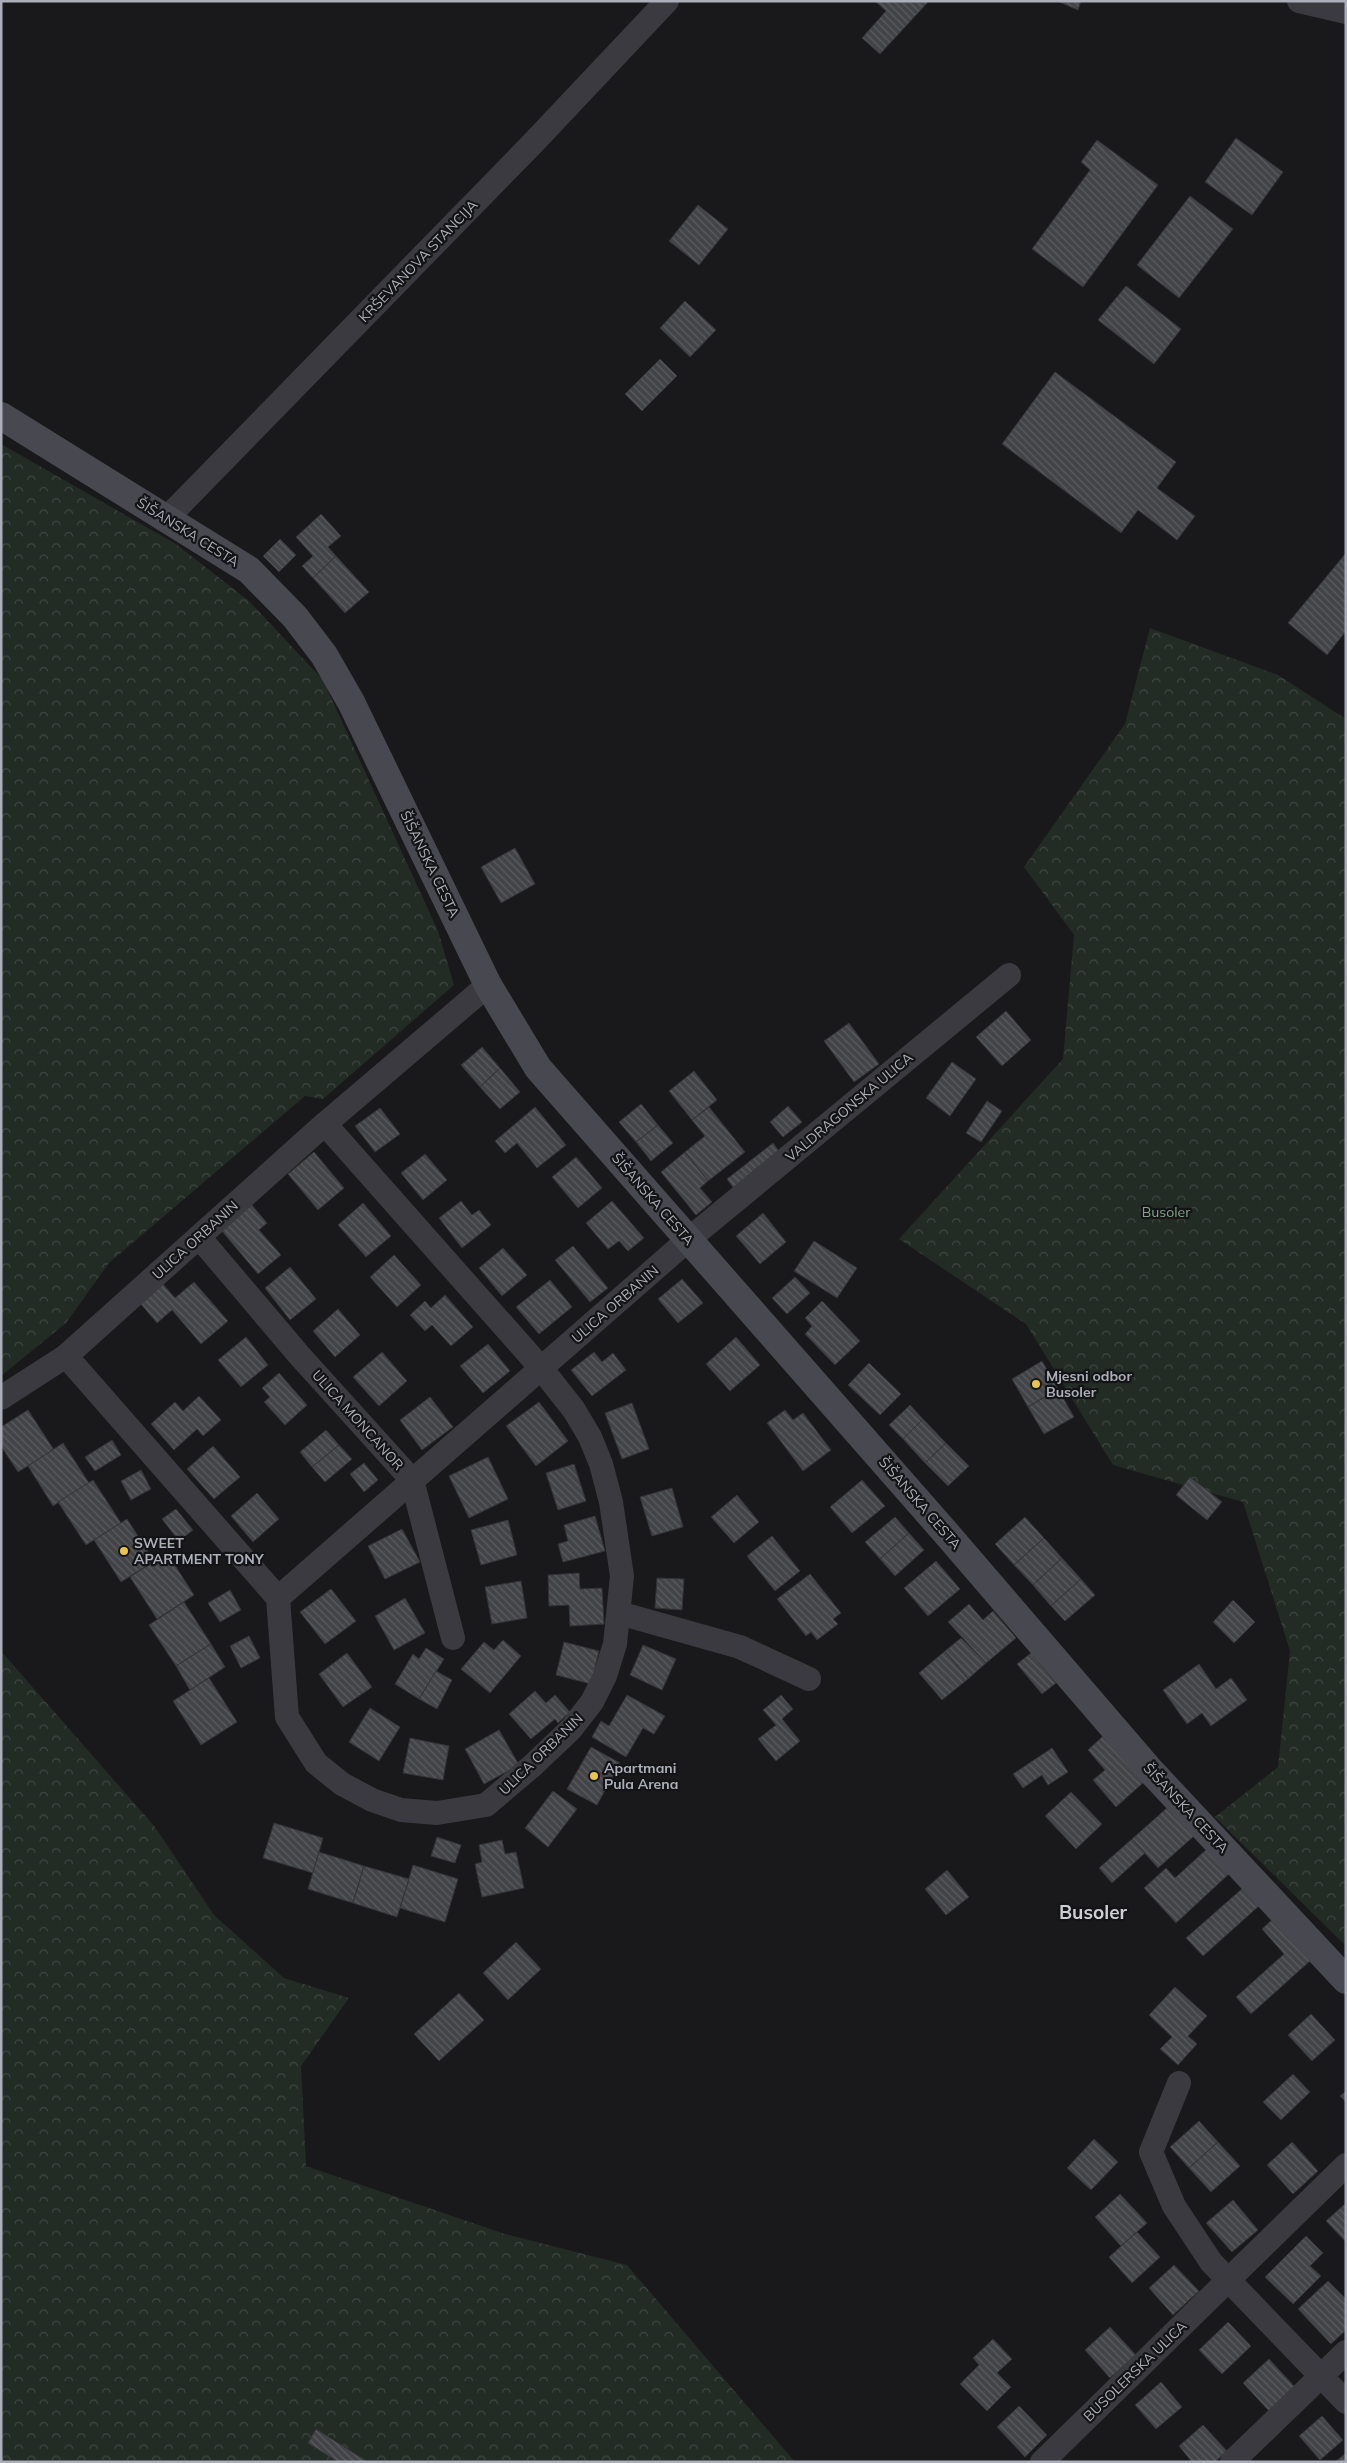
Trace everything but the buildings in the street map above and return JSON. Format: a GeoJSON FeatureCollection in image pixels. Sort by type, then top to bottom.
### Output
{"type":"FeatureCollection","features":[{"type":"Feature","properties":{"kind":"main road","name":"ŠIŠANSKA CESTA"},"geometry":{"type":"LineString","coordinates":[[1,416],[249,570],[295,617],[324,655],[351,702],[488,985],[538,1068],[1148,1768],[1346,1980]]}},
{"type":"Feature","properties":{"kind":"street","name":"KRŠEVANOVA STANCIJA"},"geometry":{"type":"LineString","coordinates":[[167,518],[534,142],[667,1]]}},
{"type":"Feature","properties":{"kind":"street"},"geometry":{"type":"LineString","coordinates":[[1299,1],[1346,12]]}},
{"type":"Feature","properties":{"kind":"street","name":"VALDRAGONSKA ULICA"},"geometry":{"type":"LineString","coordinates":[[689,1239],[1009,975]]}},
{"type":"Feature","properties":{"kind":"street","name":"ULICA ORBANIN"},"geometry":{"type":"LineString","coordinates":[[1,1398],[66,1356],[325,1124],[488,985]]}},
{"type":"Feature","properties":{"kind":"street","name":"ULICA ORBANIN"},"geometry":{"type":"LineString","coordinates":[[325,1124],[541,1368],[574,1410],[590,1437],[601,1464],[611,1502],[622,1576],[615,1644],[605,1676],[592,1702],[570,1729],[492,1801],[471,1809],[437,1813],[401,1810],[372,1800],[342,1784],[316,1763],[287,1717],[278,1598],[412,1480],[541,1368],[689,1239]]}},
{"type":"Feature","properties":{"kind":"street","name":"ULICA MONCANOR"},"geometry":{"type":"LineString","coordinates":[[198,1237],[299,1355],[412,1480],[453,1638]]}},
{"type":"Feature","properties":{"kind":"street"},"geometry":{"type":"LineString","coordinates":[[66,1356],[278,1598]]}},
{"type":"Feature","properties":{"kind":"street"},"geometry":{"type":"LineString","coordinates":[[619,1612],[740,1647],[809,1679]]}},
{"type":"Feature","properties":{"kind":"street"},"geometry":{"type":"LineString","coordinates":[[1179,2083],[1151,2152],[1174,2206],[1211,2262],[1346,2402]]}},
{"type":"Feature","properties":{"kind":"street","name":"BUSOLERSKA ULICA"},"geometry":{"type":"LineString","coordinates":[[1042,2462],[1346,2165]]}},
{"type":"Feature","properties":{"kind":"street"},"geometry":{"type":"LineString","coordinates":[[1232,2462],[1346,2352]]}},
{"type":"Feature","properties":{"kind":"green space"},"geometry":{"type":"Polygon","coordinates":[[[1,444],[176,544],[249,601],[323,680],[438,931],[454,985],[323,1099],[305,1096],[109,1263],[66,1323],[1,1376],[1,444]]]}},
{"type":"Feature","properties":{"kind":"green space","name":"Busoler"},"geometry":{"type":"Polygon","coordinates":[[[1150,628],[1278,675],[1346,719],[1346,1946],[1215,1817],[1278,1767],[1290,1651],[1243,1502],[1113,1465],[1026,1324],[899,1239],[1063,1059],[1074,935],[1024,867],[1125,724],[1150,628]]]}},
{"type":"Feature","properties":{"kind":"green space"},"geometry":{"type":"Polygon","coordinates":[[[1,1651],[155,1827],[214,1915],[284,1978],[349,1998],[301,2066],[306,2166],[505,2234],[627,2265],[795,2462],[1,2462],[1,1651]]]}},
{"type":"Feature","properties":{"kind":"place","name":"Mjesni odbor Busoler"},"geometry":{"type":"Point","coordinates":[1036,1384]}},
{"type":"Feature","properties":{"kind":"place","name":"SWEET APARTMENT TONY"},"geometry":{"type":"Point","coordinates":[124,1551]}},
{"type":"Feature","properties":{"kind":"place","name":"Apartmani Pula Arena"},"geometry":{"type":"Point","coordinates":[594,1776]}},
{"type":"Feature","properties":{"kind":"district","name":"Busoler"},"geometry":{"type":"Point","coordinates":[1093,1912]}}]}
